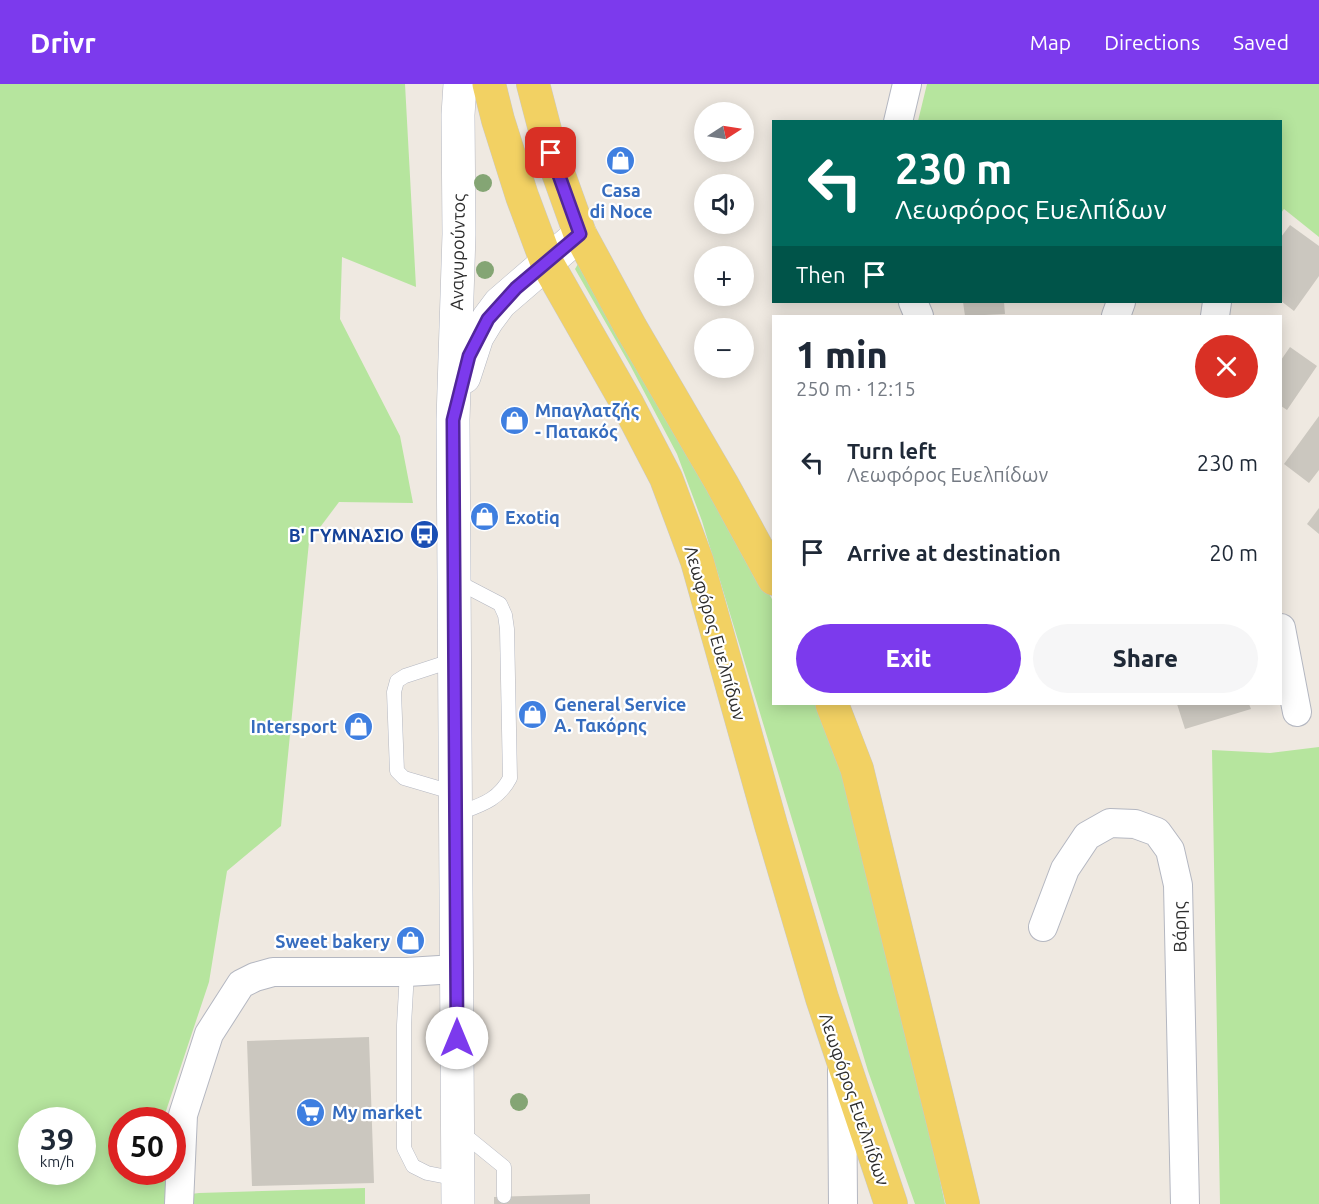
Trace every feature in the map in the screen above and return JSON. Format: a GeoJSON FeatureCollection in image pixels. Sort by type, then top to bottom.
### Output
{"type":"FeatureCollection","features":[{"type":"Feature","properties":{"kind":"main road","name":"Λεωφόρος Ευελπίδων"},"geometry":{"type":"LineString","coordinates":[[489,84],[518,186],[547,262],[628,405],[666,478],[697,561],[771,825],[842,1059],[891,1204]]}},
{"type":"Feature","properties":{"kind":"main road"},"geometry":{"type":"LineString","coordinates":[[533,84],[551,153],[580,234],[772,575]]}},
{"type":"Feature","properties":{"kind":"main road","name":"Αναγυρούντος"},"geometry":{"type":"LineString","coordinates":[[458,1192],[453,420],[459,234],[459,99]]}},
{"type":"Feature","properties":{"kind":"main road","name":"Αναγυρούντος"},"geometry":{"type":"LineString","coordinates":[[453,420],[469,356],[488,319],[516,288],[580,234]]}},
{"type":"Feature","properties":{"kind":"main road"},"geometry":{"type":"LineString","coordinates":[[832,705],[857,769],[963,1204]]}},
{"type":"Feature","properties":{"kind":"street"},"geometry":{"type":"LineString","coordinates":[[442,84],[459,99]]}},
{"type":"Feature","properties":{"kind":"street"},"geometry":{"type":"LineString","coordinates":[[898,120],[907,84]]}},
{"type":"Feature","properties":{"kind":"street"},"geometry":{"type":"LineString","coordinates":[[1282,633],[1297,712]]}},
{"type":"Feature","properties":{"kind":"street","name":"Βάρης"},"geometry":{"type":"LineString","coordinates":[[1042,927],[1065,869],[1087,836],[1110,823],[1135,824],[1157,832],[1170,850],[1178,885],[1185,1204]]}},
{"type":"Feature","properties":{"kind":"street"},"geometry":{"type":"LineString","coordinates":[[179,1204],[183,1115],[209,1035],[241,984],[273,972],[407,972],[456,969]]}},
{"type":"Feature","properties":{"kind":"street"},"geometry":{"type":"LineString","coordinates":[[842,1059],[843,1204]]}},
{"type":"Feature","properties":{"kind":"lane"},"geometry":{"type":"LineString","coordinates":[[454,580],[500,604],[505,615],[507,629],[510,778],[503,790],[485,803],[455,804],[404,778],[397,771],[394,692],[397,681],[405,676],[454,660]]}},
{"type":"Feature","properties":{"kind":"lane"},"geometry":{"type":"LineString","coordinates":[[407,972],[404,1025],[404,1148],[414,1166],[458,1192]]}},
{"type":"Feature","properties":{"kind":"lane"},"geometry":{"type":"LineString","coordinates":[[458,1129],[504,1167],[504,1196]]}},
{"type":"Feature","properties":{"kind":"green space"},"geometry":{"type":"Polygon","coordinates":[[[0,84],[405,84],[416,287],[342,257],[340,319],[400,436],[413,503],[339,502],[309,542],[281,826],[227,871],[209,982],[167,1107],[108,1107],[108,1185],[171,1185],[175,1196],[199,1193],[365,1188],[365,1204],[0,1204],[0,84]]]}},
{"type":"Feature","properties":{"kind":"green space"},"geometry":{"type":"Polygon","coordinates":[[[927,84],[1319,84],[1319,237],[1284,209],[1282,212],[1282,120],[918,120],[927,84]]]}},
{"type":"Feature","properties":{"kind":"green space"},"geometry":{"type":"Polygon","coordinates":[[[581,259],[726,512],[772,599],[772,705],[823,705],[887,926],[945,1204],[915,1204],[868,1071],[702,521],[677,454],[630,365],[575,269],[581,259]]]}},
{"type":"Feature","properties":{"kind":"green space"},"geometry":{"type":"Polygon","coordinates":[[[1319,747],[1319,1204],[1220,1204],[1212,750],[1270,753],[1319,747]]]}},
{"type":"Feature","properties":{"kind":"building"},"geometry":{"type":"Polygon","coordinates":[[[1290,225],[1319,246],[1319,276],[1294,311],[1282,302],[1282,236],[1290,225]]]}},
{"type":"Feature","properties":{"kind":"building"},"geometry":{"type":"Polygon","coordinates":[[[963,303],[1004,303],[1005,314],[965,315],[963,303]]]}},
{"type":"Feature","properties":{"kind":"building"},"geometry":{"type":"Polygon","coordinates":[[[1290,347],[1317,366],[1287,410],[1282,407],[1282,359],[1290,347]]]}},
{"type":"Feature","properties":{"kind":"building"},"geometry":{"type":"Polygon","coordinates":[[[1319,416],[1319,470],[1309,483],[1284,464],[1319,416]]]}},
{"type":"Feature","properties":{"kind":"building"},"geometry":{"type":"Polygon","coordinates":[[[1319,508],[1319,534],[1307,524],[1319,508]]]}},
{"type":"Feature","properties":{"kind":"building"},"geometry":{"type":"Polygon","coordinates":[[[1177,705],[1249,705],[1251,709],[1185,729],[1177,705]]]}},
{"type":"Feature","properties":{"kind":"building","name":"My market"},"geometry":{"type":"Polygon","coordinates":[[[369,1037],[374,1183],[252,1186],[247,1041],[369,1037]]]}},
{"type":"Feature","properties":{"kind":"building"},"geometry":{"type":"Polygon","coordinates":[[[590,1194],[590,1204],[494,1204],[494,1197],[590,1194]]]}},
{"type":"Feature","properties":{"kind":"place","name":"Casa di Noce"},"geometry":{"type":"Point","coordinates":[621,161]}},
{"type":"Feature","properties":{"kind":"place","name":"Μπαγλατζής - Πατακός"},"geometry":{"type":"Point","coordinates":[514,420]}},
{"type":"Feature","properties":{"kind":"place","name":"Exotiq"},"geometry":{"type":"Point","coordinates":[484,517]}},
{"type":"Feature","properties":{"kind":"place","name":"Β' ΓΥΜΝΑΣΙΟ"},"geometry":{"type":"Point","coordinates":[425,535]}},
{"type":"Feature","properties":{"kind":"place","name":"General Service Α. Τακόρης"},"geometry":{"type":"Point","coordinates":[533,714]}},
{"type":"Feature","properties":{"kind":"place","name":"Intersport"},"geometry":{"type":"Point","coordinates":[358,726]}},
{"type":"Feature","properties":{"kind":"place","name":"Sweet bakery"},"geometry":{"type":"Point","coordinates":[411,941]}},
{"type":"Feature","properties":{"kind":"place","name":"My market"},"geometry":{"type":"Point","coordinates":[311,1112]}},
{"type":"Feature","properties":{"kind":"route"},"geometry":{"type":"LineString","coordinates":[[457,1038],[453,420],[469,356],[488,319],[500,303],[516,288],[580,234],[551,153]]}}]}
